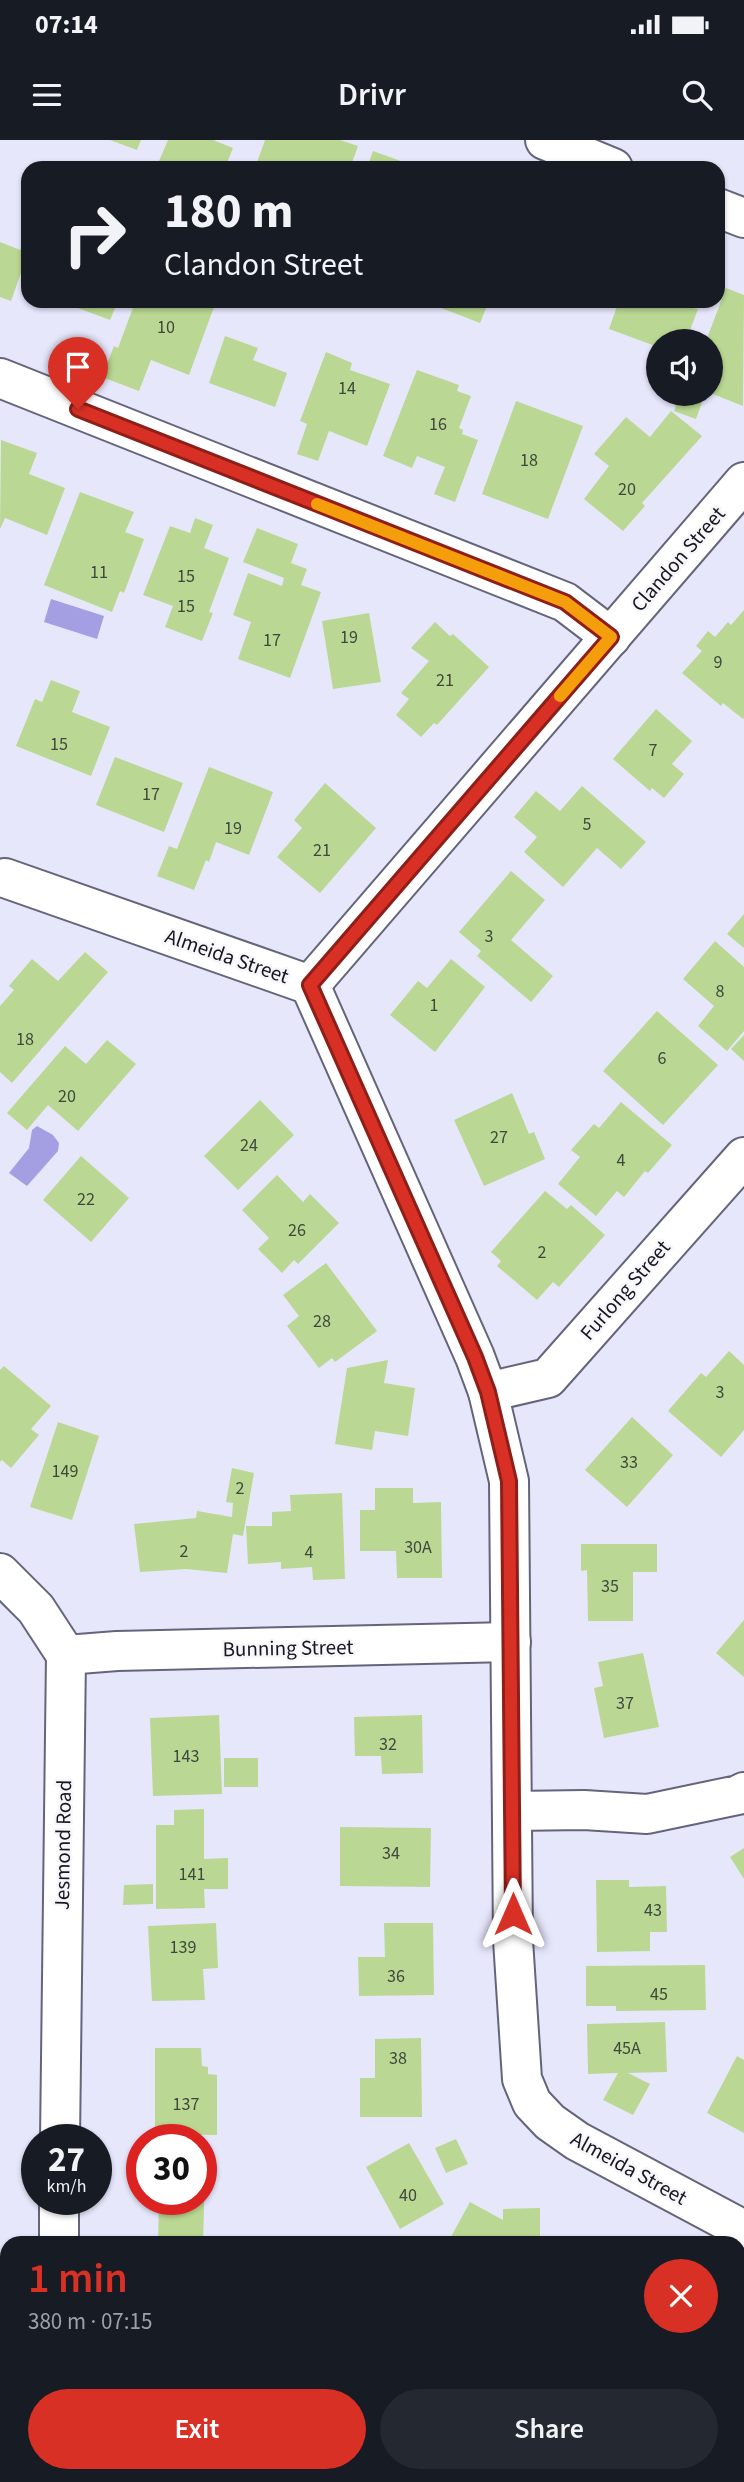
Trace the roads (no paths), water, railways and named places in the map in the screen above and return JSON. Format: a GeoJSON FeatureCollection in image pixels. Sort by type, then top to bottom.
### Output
{"type":"FeatureCollection","features":[{"type":"Feature","properties":{"kind":"street"},"geometry":{"type":"LineString","coordinates":[[545,140],[596,161]]}},
{"type":"Feature","properties":{"kind":"street"},"geometry":{"type":"LineString","coordinates":[[725,211],[744,218]]}},
{"type":"Feature","properties":{"kind":"street"},"geometry":{"type":"LineString","coordinates":[[0,378],[565,602],[611,637]]}},
{"type":"Feature","properties":{"kind":"street","name":"Clandon Street"},"geometry":{"type":"LineString","coordinates":[[310,985],[744,482]]}},
{"type":"Feature","properties":{"kind":"street","name":"Almeida Street"},"geometry":{"type":"LineString","coordinates":[[5,878],[310,985],[475,1357],[488,1392],[509,1481],[513,1940],[522,2079],[532,2103],[550,2122],[577,2141],[744,2230]]}},
{"type":"Feature","properties":{"kind":"street","name":"Furlong Street"},"geometry":{"type":"LineString","coordinates":[[488,1392],[548,1378],[744,1157]]}},
{"type":"Feature","properties":{"kind":"street"},"geometry":{"type":"LineString","coordinates":[[0,1573],[36,1609],[66,1655]]}},
{"type":"Feature","properties":{"kind":"street","name":"Bunning Street"},"geometry":{"type":"LineString","coordinates":[[66,1655],[117,1651],[511,1643]]}},
{"type":"Feature","properties":{"kind":"street","name":"Jesmond Road"},"geometry":{"type":"LineString","coordinates":[[60,2124],[66,1655]]}},
{"type":"Feature","properties":{"kind":"street"},"geometry":{"type":"LineString","coordinates":[[513,1811],[584,1810],[647,1814],[744,1792]]}},
{"type":"Feature","properties":{"kind":"street"},"geometry":{"type":"LineString","coordinates":[[59,2236],[60,2215]]}}]}
